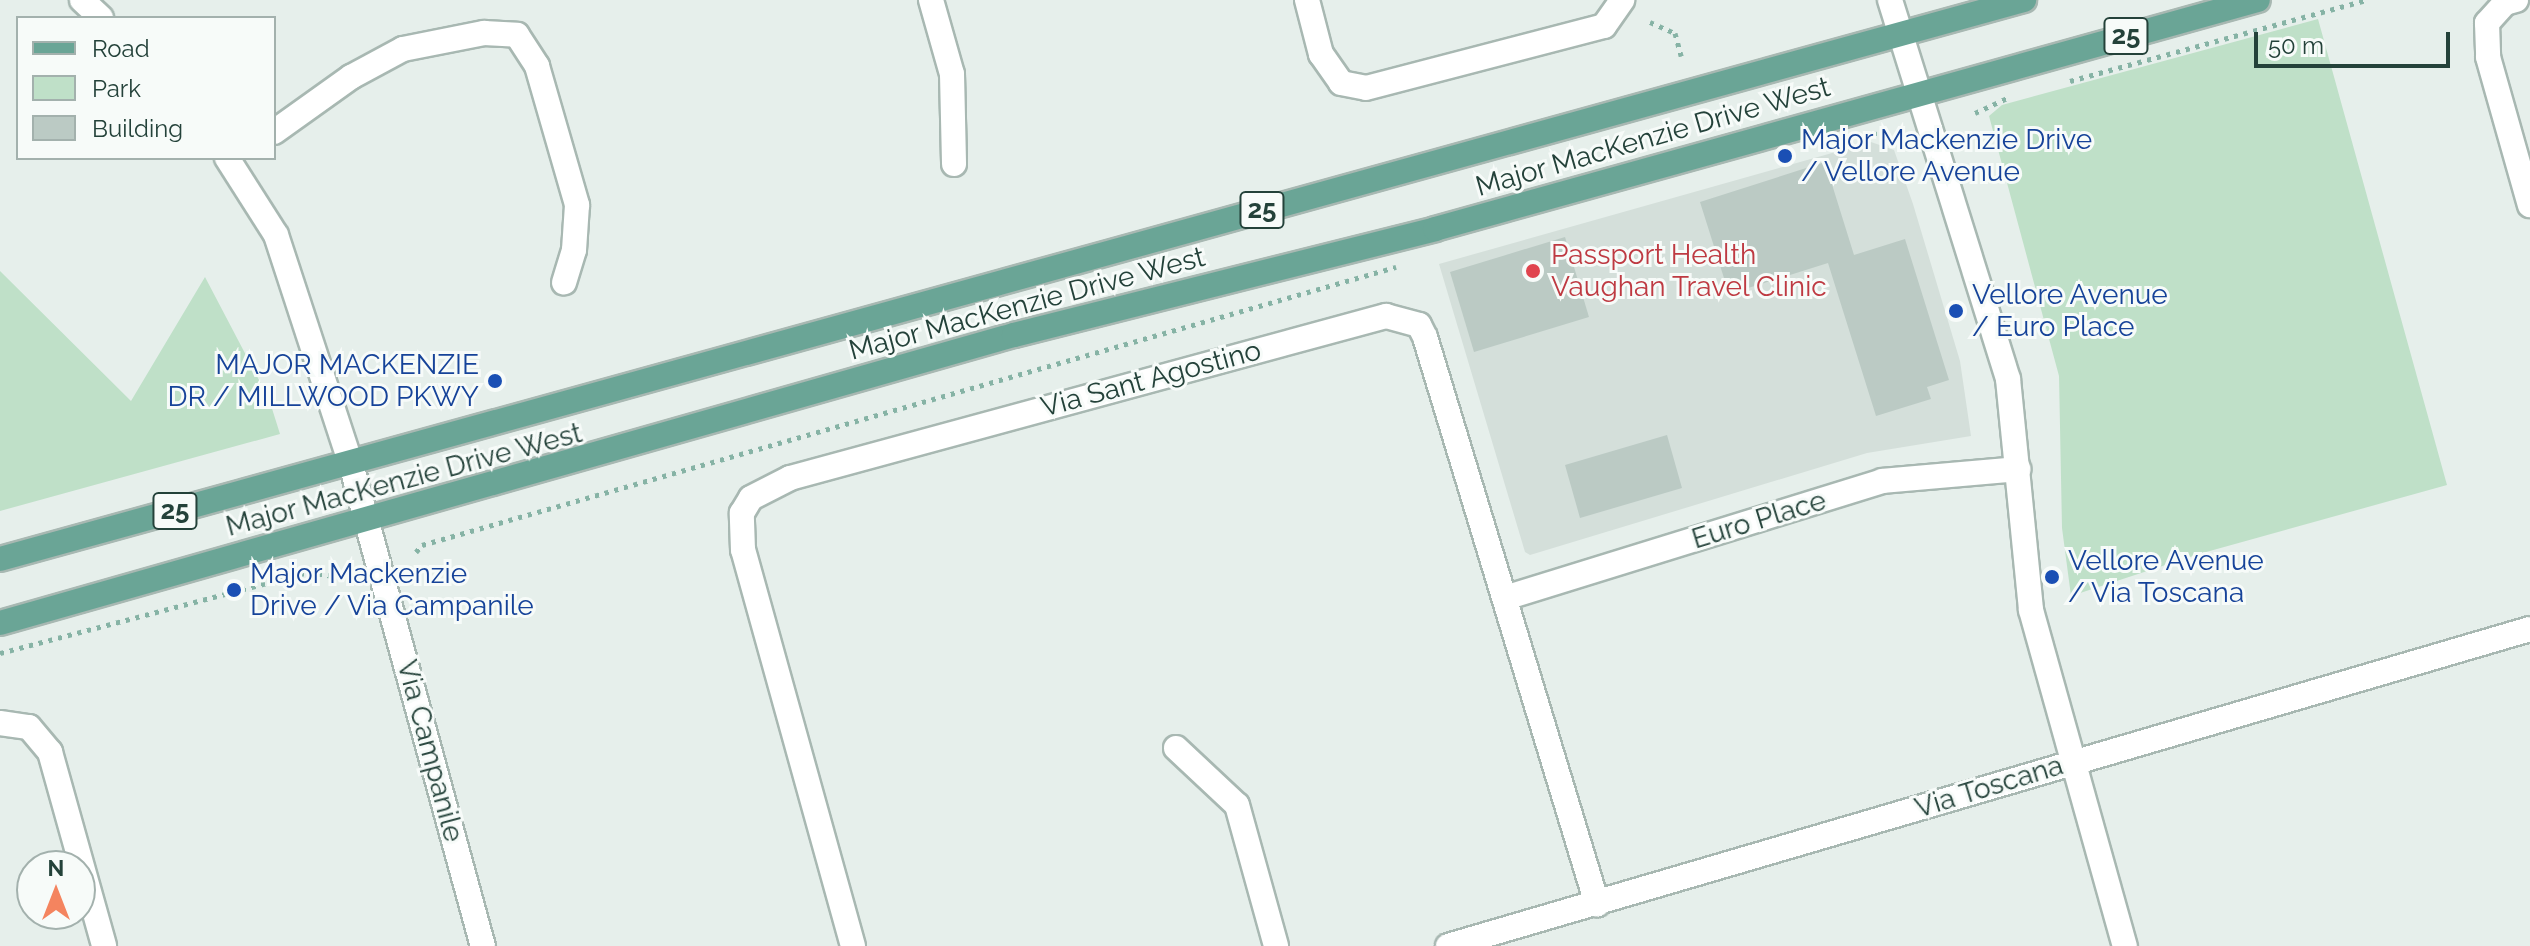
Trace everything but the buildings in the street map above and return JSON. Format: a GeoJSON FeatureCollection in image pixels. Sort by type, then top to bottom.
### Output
{"type":"FeatureCollection","features":[{"type":"Feature","properties":{"kind":"main road","name":"Major MacKenzie Drive West"},"geometry":{"type":"LineString","coordinates":[[0,559],[2024,0]]}},
{"type":"Feature","properties":{"kind":"main road","name":"Major MacKenzie Drive West"},"geometry":{"type":"LineString","coordinates":[[0,623],[1014,335],[1435,229],[2258,0]]}},
{"type":"Feature","properties":{"kind":"street"},"geometry":{"type":"LineString","coordinates":[[82,0],[99,16]]}},
{"type":"Feature","properties":{"kind":"street"},"geometry":{"type":"LineString","coordinates":[[931,0],[952,74],[954,164]]}},
{"type":"Feature","properties":{"kind":"street"},"geometry":{"type":"LineString","coordinates":[[1307,0],[1321,54],[1341,83],[1366,88],[1604,26],[1622,0]]}},
{"type":"Feature","properties":{"kind":"street"},"geometry":{"type":"LineString","coordinates":[[1890,0],[2008,379],[2028,598],[2125,946]]}},
{"type":"Feature","properties":{"kind":"street"},"geometry":{"type":"LineString","coordinates":[[2516,0],[2505,3],[2487,23],[2488,57],[2530,205]]}},
{"type":"Feature","properties":{"kind":"street"},"geometry":{"type":"LineString","coordinates":[[276,131],[351,77],[403,49],[484,33],[517,35],[537,66],[577,205],[576,240],[564,283]]}},
{"type":"Feature","properties":{"kind":"street","name":"Via Campanile"},"geometry":{"type":"LineString","coordinates":[[232,160],[276,235],[369,519],[483,946]]}},
{"type":"Feature","properties":{"kind":"street","name":"Via Sant Agostino"},"geometry":{"type":"LineString","coordinates":[[853,946],[739,532],[751,498],[769,486],[1364,321],[1404,317],[1419,325],[1425,337],[1597,904]]}},
{"type":"Feature","properties":{"kind":"street","name":"Euro Place"},"geometry":{"type":"LineString","coordinates":[[1505,598],[1882,481],[2018,469]]}},
{"type":"Feature","properties":{"kind":"street","name":"Via Toscana"},"geometry":{"type":"LineString","coordinates":[[1448,946],[2530,629]]}},
{"type":"Feature","properties":{"kind":"street"},"geometry":{"type":"LineString","coordinates":[[0,723],[29,727],[50,752],[104,946]]}},
{"type":"Feature","properties":{"kind":"street"},"geometry":{"type":"LineString","coordinates":[[1176,748],[1237,805],[1276,946]]}},
{"type":"Feature","properties":{"kind":"path"},"geometry":{"type":"LineString","coordinates":[[2064,83],[2367,0]]}},
{"type":"Feature","properties":{"kind":"path"},"geometry":{"type":"LineString","coordinates":[[1650,22],[1675,33],[1681,56]]}},
{"type":"Feature","properties":{"kind":"path"},"geometry":{"type":"LineString","coordinates":[[1975,113],[2018,95]]}},
{"type":"Feature","properties":{"kind":"path"},"geometry":{"type":"LineString","coordinates":[[1863,131],[1890,138]]}},
{"type":"Feature","properties":{"kind":"path"},"geometry":{"type":"LineString","coordinates":[[416,552],[422,545],[1403,265]]}},
{"type":"Feature","properties":{"kind":"path"},"geometry":{"type":"LineString","coordinates":[[0,653],[308,572],[332,576]]}},
{"type":"Feature","properties":{"kind":"shaded area"},"geometry":{"type":"Polygon","coordinates":[[[1871,142],[1894,150],[1913,204],[1960,361],[1971,436],[1867,453],[1530,555],[1525,552],[1439,264],[1871,142]]]}},
{"type":"Feature","properties":{"kind":"green space"},"geometry":{"type":"Polygon","coordinates":[[[2318,19],[2447,485],[2199,554],[2071,596],[2062,528],[2059,376],[1989,116],[2002,105],[2318,19]]]}},
{"type":"Feature","properties":{"kind":"green space"},"geometry":{"type":"Polygon","coordinates":[[[0,271],[131,401],[205,277],[269,399],[280,434],[0,511],[0,271]]]}},
{"type":"Feature","properties":{"kind":"place","name":"Major Mackenzie Drive / Vellore Avenue"},"geometry":{"type":"Point","coordinates":[1785,156]}},
{"type":"Feature","properties":{"kind":"place","name":"Passport Health Vaughan Travel Clinic"},"geometry":{"type":"Point","coordinates":[1533,271]}},
{"type":"Feature","properties":{"kind":"place","name":"Vellore Avenue / Euro Place"},"geometry":{"type":"Point","coordinates":[1956,311]}},
{"type":"Feature","properties":{"kind":"place","name":"MAJOR MACKENZIE DR / MILLWOOD PKWY"},"geometry":{"type":"Point","coordinates":[495,381]}},
{"type":"Feature","properties":{"kind":"place","name":"Vellore Avenue / Via Toscana"},"geometry":{"type":"Point","coordinates":[2052,577]}},
{"type":"Feature","properties":{"kind":"place","name":"Major Mackenzie Drive / Via Campanile"},"geometry":{"type":"Point","coordinates":[234,590]}}]}
